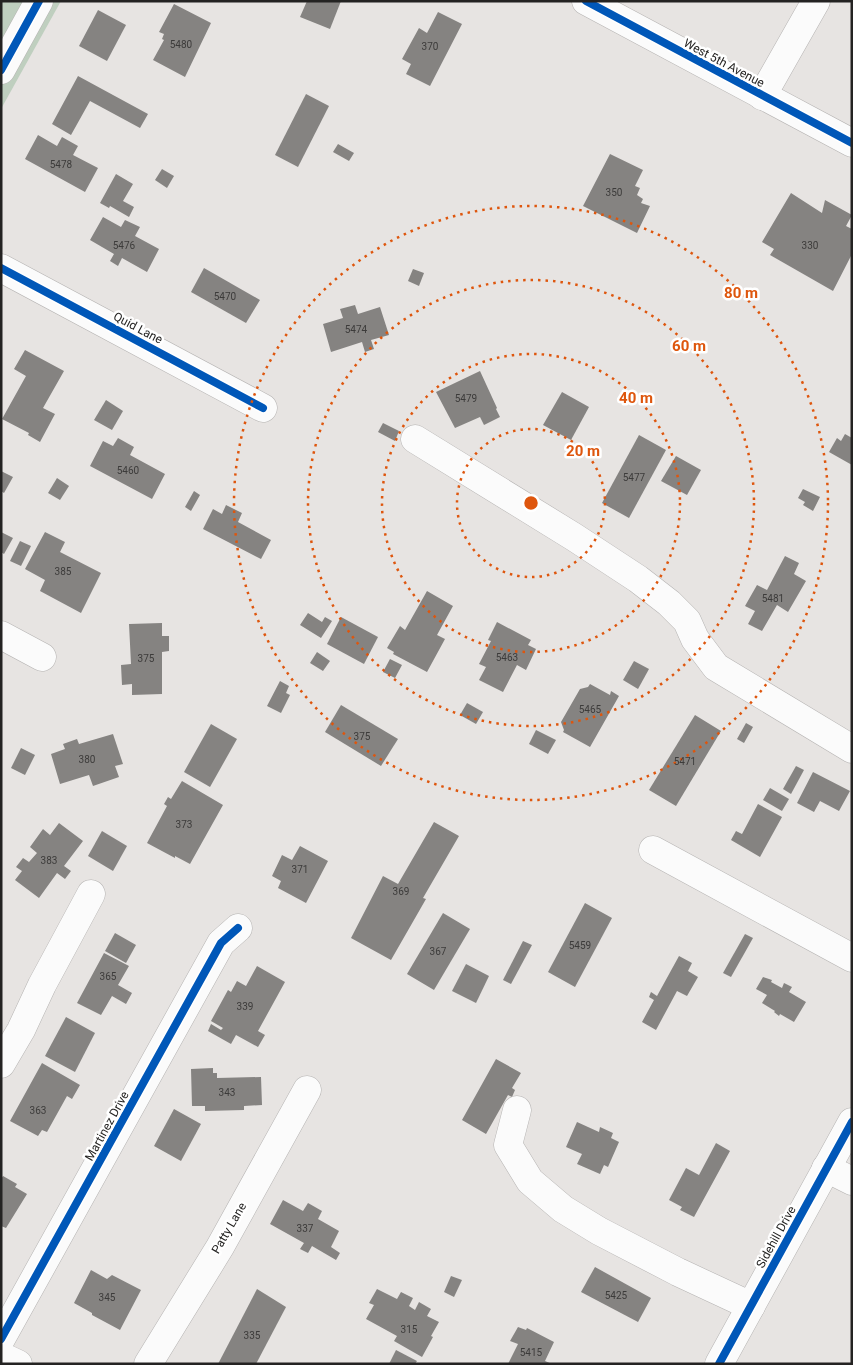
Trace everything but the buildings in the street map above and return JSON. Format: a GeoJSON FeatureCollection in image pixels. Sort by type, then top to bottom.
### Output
{"type":"FeatureCollection","features":[{"type":"Feature","properties":{"kind":"street"},"geometry":{"type":"LineString","coordinates":[[1,70],[39,1]]}},
{"type":"Feature","properties":{"kind":"street","name":"West 5th Avenue"},"geometry":{"type":"LineString","coordinates":[[586,1],[852,143]]}},
{"type":"Feature","properties":{"kind":"street"},"geometry":{"type":"LineString","coordinates":[[762,96],[816,1]]}},
{"type":"Feature","properties":{"kind":"street","name":"Quid Lane"},"geometry":{"type":"LineString","coordinates":[[1,268],[263,408]]}},
{"type":"Feature","properties":{"kind":"street"},"geometry":{"type":"LineString","coordinates":[[415,439],[574,537],[638,579],[669,603],[687,621],[694,639],[716,668],[852,748]]}},
{"type":"Feature","properties":{"kind":"street"},"geometry":{"type":"LineString","coordinates":[[1,635],[42,657]]}},
{"type":"Feature","properties":{"kind":"street"},"geometry":{"type":"LineString","coordinates":[[653,850],[852,958]]}},
{"type":"Feature","properties":{"kind":"street"},"geometry":{"type":"LineString","coordinates":[[1,1064],[21,1030],[42,985],[91,894]]}},
{"type":"Feature","properties":{"kind":"street","name":"Martinez Drive"},"geometry":{"type":"LineString","coordinates":[[1,1339],[221,943],[238,928]]}},
{"type":"Feature","properties":{"kind":"street","name":"Patty Lane"},"geometry":{"type":"LineString","coordinates":[[148,1364],[220,1247],[307,1090]]}},
{"type":"Feature","properties":{"kind":"street"},"geometry":{"type":"LineString","coordinates":[[517,1110],[508,1145],[530,1181],[563,1209],[599,1231],[678,1272],[751,1306]]}},
{"type":"Feature","properties":{"kind":"street","name":"Sidehill Drive"},"geometry":{"type":"LineString","coordinates":[[720,1364],[852,1122]]}},
{"type":"Feature","properties":{"kind":"street"},"geometry":{"type":"LineString","coordinates":[[826,1168],[852,1181]]}},
{"type":"Feature","properties":{"kind":"street"},"geometry":{"type":"LineString","coordinates":[[1,1356],[18,1364]]}},
{"type":"Feature","properties":{"kind":"green space"},"geometry":{"type":"Polygon","coordinates":[[[1,1],[61,1],[1,109],[1,1]]]}},
{"type":"Feature","properties":{"kind":"cycle path"},"geometry":{"type":"LineString","coordinates":[[1,70],[39,1]]}},
{"type":"Feature","properties":{"kind":"cycle path"},"geometry":{"type":"LineString","coordinates":[[586,1],[852,143]]}},
{"type":"Feature","properties":{"kind":"cycle path"},"geometry":{"type":"LineString","coordinates":[[1,268],[263,408]]}},
{"type":"Feature","properties":{"kind":"cycle path"},"geometry":{"type":"LineString","coordinates":[[1,1339],[221,943],[238,928]]}},
{"type":"Feature","properties":{"kind":"cycle path"},"geometry":{"type":"LineString","coordinates":[[719,1364],[852,1122]]}}]}
